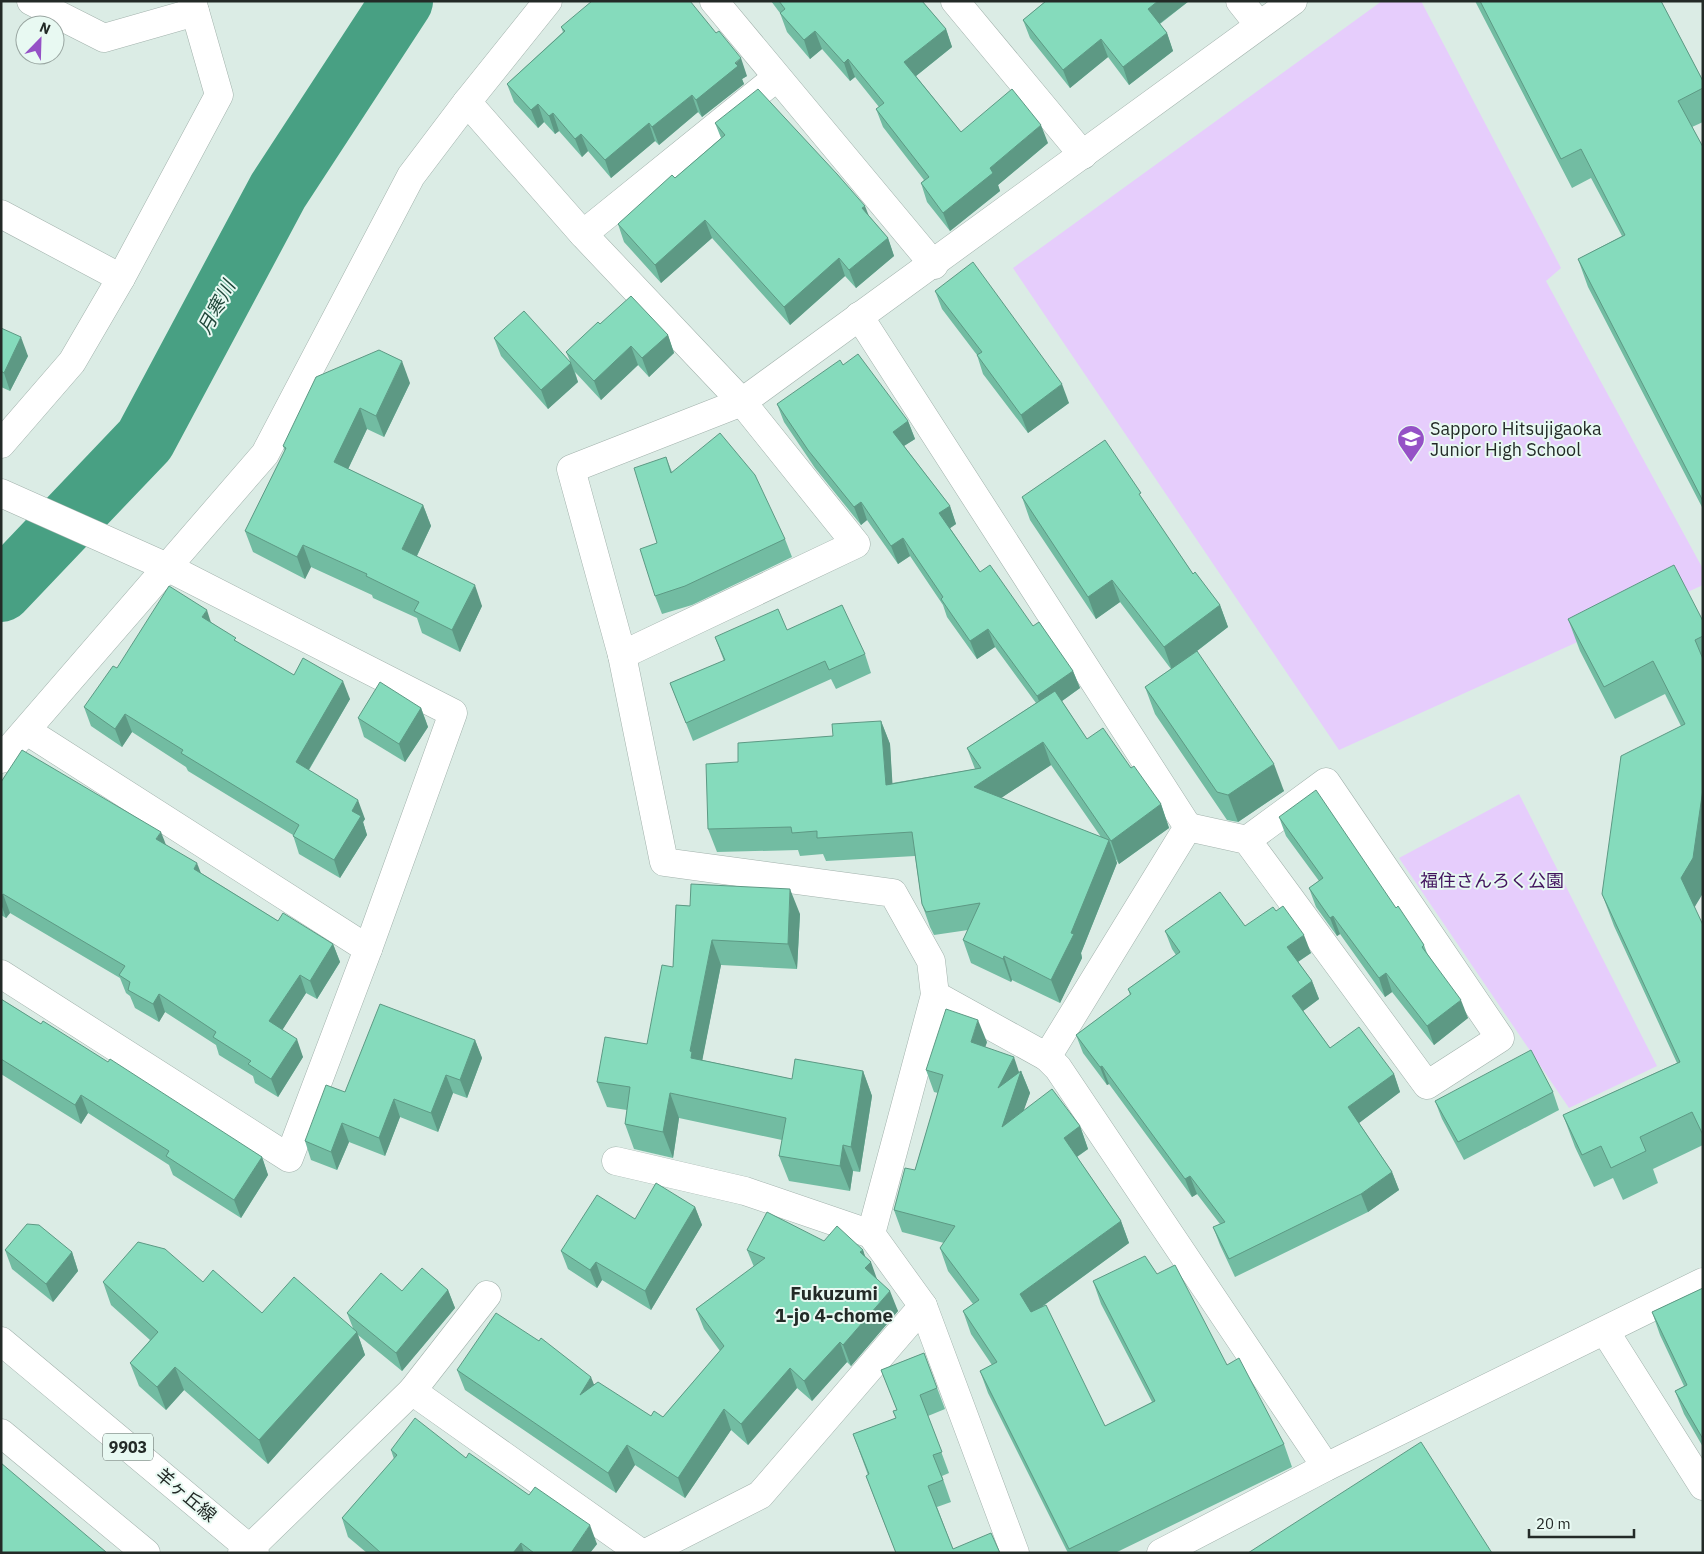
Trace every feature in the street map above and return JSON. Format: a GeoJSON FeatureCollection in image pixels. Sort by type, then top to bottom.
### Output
{"type":"FeatureCollection","features":[{"type":"Feature","properties":{"kind":"street"},"geometry":{"type":"LineString","coordinates":[[1,444],[72,362],[121,278],[219,95],[193,7],[104,38],[31,1]]}},
{"type":"Feature","properties":{"kind":"street"},"geometry":{"type":"LineString","coordinates":[[1,759],[265,454],[411,176],[467,102],[548,1]]}},
{"type":"Feature","properties":{"kind":"street"},"geometry":{"type":"LineString","coordinates":[[714,1],[776,78],[934,265]]}},
{"type":"Feature","properties":{"kind":"street"},"geometry":{"type":"LineString","coordinates":[[955,1],[1083,155]]}},
{"type":"Feature","properties":{"kind":"street"},"geometry":{"type":"LineString","coordinates":[[1240,1],[1259,26]]}},
{"type":"Feature","properties":{"kind":"street"},"geometry":{"type":"LineString","coordinates":[[871,1234],[935,995],[931,961],[893,893],[664,862],[622,655],[571,469],[742,402],[858,316],[934,265],[1293,1]]}},
{"type":"Feature","properties":{"kind":"street"},"geometry":{"type":"LineString","coordinates":[[583,234],[776,78]]}},
{"type":"Feature","properties":{"kind":"street"},"geometry":{"type":"LineString","coordinates":[[467,102],[583,234],[742,402],[856,544],[622,655]]}},
{"type":"Feature","properties":{"kind":"street"},"geometry":{"type":"LineString","coordinates":[[1,214],[121,278]]}},
{"type":"Feature","properties":{"kind":"street"},"geometry":{"type":"LineString","coordinates":[[858,316],[1188,827],[1247,840],[1427,1085],[1500,1038],[1326,782],[1247,840]]}},
{"type":"Feature","properties":{"kind":"street"},"geometry":{"type":"LineString","coordinates":[[1,493],[168,567],[453,713],[368,949],[288,1158],[1,974]]}},
{"type":"Feature","properties":{"kind":"street"},"geometry":{"type":"LineString","coordinates":[[27,731],[368,949]]}},
{"type":"Feature","properties":{"kind":"street"},"geometry":{"type":"LineString","coordinates":[[1047,1057],[1188,827]]}},
{"type":"Feature","properties":{"kind":"street"},"geometry":{"type":"LineString","coordinates":[[935,995],[1047,1057],[1058,1068],[1326,1467]]}},
{"type":"Feature","properties":{"kind":"street"},"geometry":{"type":"LineString","coordinates":[[616,1161],[745,1191],[871,1234],[923,1306],[1015,1553]]}},
{"type":"Feature","properties":{"kind":"street"},"geometry":{"type":"LineString","coordinates":[[1161,1553],[1326,1467],[1703,1282]]}},
{"type":"Feature","properties":{"kind":"street"},"geometry":{"type":"LineString","coordinates":[[249,1551],[412,1391],[487,1295]]}},
{"type":"Feature","properties":{"kind":"street"},"geometry":{"type":"LineString","coordinates":[[646,1553],[760,1495],[923,1306]]}},
{"type":"Feature","properties":{"kind":"street"},"geometry":{"type":"LineString","coordinates":[[1605,1331],[1703,1486]]}},
{"type":"Feature","properties":{"kind":"street","name":"羊ヶ丘線"},"geometry":{"type":"LineString","coordinates":[[1,1341],[249,1551]]}},
{"type":"Feature","properties":{"kind":"street"},"geometry":{"type":"LineString","coordinates":[[412,1391],[641,1553]]}},
{"type":"Feature","properties":{"kind":"street"},"geometry":{"type":"LineString","coordinates":[[1,1433],[146,1553]]}},
{"type":"Feature","properties":{"kind":"green space","name":"Sapporo Hitsujigaoka Junior High School"},"geometry":{"type":"Polygon","coordinates":[[[1382,1],[1421,1],[1561,268],[1546,281],[1703,569],[1703,585],[1339,750],[1013,268],[1382,1]]]}},
{"type":"Feature","properties":{"kind":"green space","name":"福住さんろく公園"},"geometry":{"type":"Polygon","coordinates":[[[1519,794],[1657,1066],[1569,1108],[1399,858],[1519,794]]]}},
{"type":"Feature","properties":{"kind":"building"},"geometry":{"type":"Polygon","coordinates":[[[592,1],[690,1],[716,33],[719,31],[741,58],[735,63],[738,66],[696,100],[692,95],[652,127],[649,123],[605,160],[581,134],[575,139],[553,113],[549,116],[538,104],[531,110],[507,84],[565,31],[561,27],[592,1]]]}},
{"type":"Feature","properties":{"kind":"building"},"geometry":{"type":"Polygon","coordinates":[[[779,1],[922,1],[946,29],[904,62],[961,132],[1012,89],[1041,125],[990,168],[993,173],[943,213],[921,183],[929,177],[876,109],[884,103],[848,59],[844,63],[815,31],[804,40],[780,13],[785,9],[779,1]]]}},
{"type":"Feature","properties":{"kind":"building"},"geometry":{"type":"Polygon","coordinates":[[[1046,1],[1158,1],[1148,9],[1167,33],[1123,67],[1101,39],[1063,70],[1023,20],[1046,1]]]}},
{"type":"Feature","properties":{"kind":"building"},"geometry":{"type":"Polygon","coordinates":[[[1480,1],[1661,1],[1703,81],[1703,88],[1678,101],[1703,147],[1703,501],[1578,259],[1625,235],[1581,149],[1561,159],[1480,1]]]}},
{"type":"Feature","properties":{"kind":"building"},"geometry":{"type":"Polygon","coordinates":[[[758,89],[865,206],[862,208],[888,238],[849,270],[839,258],[784,307],[705,220],[655,265],[618,224],[672,175],[675,178],[725,135],[715,123],[758,89]]]}},
{"type":"Feature","properties":{"kind":"building"},"geometry":{"type":"Polygon","coordinates":[[[973,262],[1062,384],[1021,415],[977,355],[982,352],[935,291],[973,262]]]}},
{"type":"Feature","properties":{"kind":"building"},"geometry":{"type":"Polygon","coordinates":[[[631,296],[668,335],[642,358],[631,346],[594,381],[566,352],[598,322],[600,324],[631,296]]]}},
{"type":"Feature","properties":{"kind":"building"},"geometry":{"type":"Polygon","coordinates":[[[524,311],[571,363],[541,390],[494,338],[524,311]]]}},
{"type":"Feature","properties":{"kind":"building"},"geometry":{"type":"Polygon","coordinates":[[[1,328],[21,337],[4,373],[1,371],[1,328]]]}},
{"type":"Feature","properties":{"kind":"building"},"geometry":{"type":"Polygon","coordinates":[[[379,350],[402,361],[376,416],[360,408],[334,462],[423,505],[402,549],[475,585],[452,630],[414,611],[419,602],[366,576],[367,574],[303,545],[297,557],[245,531],[286,448],[283,446],[316,377],[379,350]]]}},
{"type":"Feature","properties":{"kind":"building"},"geometry":{"type":"Polygon","coordinates":[[[858,354],[908,421],[893,432],[950,506],[939,513],[980,572],[990,565],[1033,626],[1039,622],[1073,671],[1037,696],[988,629],[970,641],[903,538],[891,546],[861,502],[854,507],[808,450],[777,404],[840,360],[843,365],[858,354]]]}},
{"type":"Feature","properties":{"kind":"building"},"geometry":{"type":"Polygon","coordinates":[[[720,433],[755,475],[785,539],[685,586],[655,596],[640,549],[657,543],[634,468],[666,457],[671,473],[720,433]]]}},
{"type":"Feature","properties":{"kind":"building"},"geometry":{"type":"Polygon","coordinates":[[[1105,440],[1193,574],[1195,572],[1220,605],[1164,647],[1112,580],[1088,597],[1022,497],[1105,440]]]}},
{"type":"Feature","properties":{"kind":"building"},"geometry":{"type":"Polygon","coordinates":[[[1674,565],[1703,621],[1703,636],[1695,640],[1703,659],[1703,789],[1693,858],[1681,878],[1703,925],[1703,1135],[1692,1112],[1640,1137],[1646,1151],[1611,1168],[1601,1146],[1582,1155],[1563,1115],[1680,1062],[1602,894],[1621,756],[1685,724],[1653,661],[1604,687],[1568,619],[1674,565]]]}},
{"type":"Feature","properties":{"kind":"building"},"geometry":{"type":"Polygon","coordinates":[[[169,586],[207,610],[202,617],[236,638],[234,640],[294,675],[303,658],[343,681],[296,762],[358,800],[352,811],[361,816],[334,860],[293,836],[299,825],[181,753],[183,750],[125,714],[115,729],[84,707],[113,666],[117,668],[169,586]]]}},
{"type":"Feature","properties":{"kind":"building"},"geometry":{"type":"Polygon","coordinates":[[[842,605],[865,654],[829,670],[825,661],[686,723],[670,683],[725,660],[715,637],[778,609],[787,630],[842,605]]]}},
{"type":"Feature","properties":{"kind":"building"},"geometry":{"type":"Polygon","coordinates":[[[1197,651],[1274,764],[1228,795],[1217,792],[1145,687],[1197,651]]]}},
{"type":"Feature","properties":{"kind":"building"},"geometry":{"type":"Polygon","coordinates":[[[380,682],[421,708],[399,744],[358,718],[380,682]]]}},
{"type":"Feature","properties":{"kind":"building"},"geometry":{"type":"Polygon","coordinates":[[[1055,691],[1087,739],[1103,728],[1131,768],[1134,766],[1161,804],[1111,841],[1043,742],[974,787],[1109,840],[1071,933],[1074,934],[1051,980],[1004,956],[1003,959],[963,940],[980,903],[926,912],[922,904],[912,832],[817,838],[817,831],[792,833],[791,827],[708,829],[706,764],[738,762],[738,743],[833,736],[832,724],[881,721],[886,785],[981,768],[967,748],[1055,691]]]}},
{"type":"Feature","properties":{"kind":"building"},"geometry":{"type":"Polygon","coordinates":[[[22,750],[161,832],[156,839],[197,863],[194,869],[278,921],[283,913],[333,944],[310,981],[300,975],[269,1021],[297,1039],[271,1079],[248,1064],[251,1061],[213,1037],[216,1032],[159,994],[153,1004],[128,990],[130,982],[119,975],[125,966],[3,894],[1,897],[1,782],[22,750]]]}},
{"type":"Feature","properties":{"kind":"building"},"geometry":{"type":"Polygon","coordinates":[[[1316,790],[1396,908],[1398,906],[1424,945],[1422,947],[1461,1000],[1427,1026],[1386,973],[1379,978],[1333,916],[1330,918],[1309,888],[1323,878],[1279,817],[1316,790]]]}},
{"type":"Feature","properties":{"kind":"building"},"geometry":{"type":"Polygon","coordinates":[[[691,884],[790,889],[788,944],[712,940],[690,1051],[692,1052],[691,1058],[792,1079],[795,1059],[863,1071],[851,1147],[843,1145],[840,1166],[779,1156],[786,1118],[670,1093],[663,1132],[625,1124],[630,1087],[597,1082],[605,1037],[647,1044],[662,965],[673,967],[676,905],[690,906],[691,884]]]}},
{"type":"Feature","properties":{"kind":"building"},"geometry":{"type":"Polygon","coordinates":[[[1220,892],[1245,926],[1273,907],[1276,911],[1283,906],[1304,935],[1287,947],[1312,981],[1292,996],[1330,1048],[1359,1027],[1394,1074],[1348,1107],[1392,1172],[1361,1194],[1229,1259],[1213,1227],[1225,1222],[1190,1176],[1185,1179],[1102,1066],[1100,1067],[1076,1035],[1131,994],[1128,989],[1180,952],[1165,931],[1220,892]]]}},
{"type":"Feature","properties":{"kind":"building"},"geometry":{"type":"Polygon","coordinates":[[[1,999],[41,1024],[43,1021],[108,1062],[110,1059],[262,1157],[234,1200],[166,1156],[169,1151],[81,1095],[75,1105],[1,1059],[1,999]]]}},
{"type":"Feature","properties":{"kind":"building"},"geometry":{"type":"Polygon","coordinates":[[[380,1004],[475,1040],[460,1080],[446,1075],[431,1113],[394,1099],[379,1138],[342,1123],[331,1152],[305,1141],[326,1085],[345,1092],[380,1004]]]}},
{"type":"Feature","properties":{"kind":"building"},"geometry":{"type":"Polygon","coordinates":[[[946,1009],[978,1020],[971,1042],[1014,1057],[998,1088],[1021,1071],[1002,1127],[1052,1089],[1080,1126],[1064,1138],[1121,1221],[1020,1294],[1031,1312],[1046,1305],[1105,1426],[1155,1401],[1093,1281],[1145,1256],[1157,1274],[1175,1265],[1227,1365],[1239,1358],[1284,1444],[1069,1549],[980,1371],[997,1362],[963,1311],[979,1300],[940,1248],[955,1226],[894,1210],[905,1168],[915,1170],[943,1075],[926,1070],[946,1009]]]}},
{"type":"Feature","properties":{"kind":"building"},"geometry":{"type":"Polygon","coordinates":[[[1531,1050],[1553,1092],[1458,1142],[1435,1101],[1531,1050]]]}},
{"type":"Feature","properties":{"kind":"building"},"geometry":{"type":"Polygon","coordinates":[[[656,1183],[695,1207],[645,1291],[596,1262],[590,1270],[561,1251],[597,1195],[635,1219],[656,1183]]]}},
{"type":"Feature","properties":{"kind":"building"},"geometry":{"type":"Polygon","coordinates":[[[767,1212],[824,1241],[837,1226],[863,1250],[860,1252],[871,1262],[865,1268],[890,1291],[843,1345],[840,1342],[804,1381],[790,1368],[741,1424],[724,1409],[678,1478],[627,1445],[608,1473],[457,1370],[496,1313],[539,1341],[541,1338],[591,1377],[580,1395],[598,1382],[651,1416],[654,1411],[663,1417],[724,1346],[696,1309],[765,1258],[747,1250],[767,1212]]]}},
{"type":"Feature","properties":{"kind":"building"},"geometry":{"type":"Polygon","coordinates":[[[27,1224],[39,1225],[72,1252],[46,1284],[5,1250],[27,1224]]]}},
{"type":"Feature","properties":{"kind":"building"},"geometry":{"type":"Polygon","coordinates":[[[138,1242],[165,1249],[203,1282],[213,1270],[262,1313],[294,1277],[357,1332],[259,1440],[175,1367],[157,1387],[130,1363],[158,1332],[103,1282],[138,1242]]]}},
{"type":"Feature","properties":{"kind":"building"},"geometry":{"type":"Polygon","coordinates":[[[422,1268],[448,1290],[396,1353],[347,1313],[381,1273],[402,1291],[422,1268]]]}},
{"type":"Feature","properties":{"kind":"building"},"geometry":{"type":"Polygon","coordinates":[[[1703,1288],[1703,1439],[1675,1391],[1687,1385],[1652,1312],[1703,1288]]]}},
{"type":"Feature","properties":{"kind":"building"},"geometry":{"type":"Polygon","coordinates":[[[924,1353],[937,1388],[920,1395],[942,1452],[933,1455],[943,1480],[928,1486],[953,1549],[991,1533],[1000,1553],[896,1553],[866,1476],[869,1474],[853,1434],[896,1418],[893,1411],[897,1410],[881,1370],[924,1353]]]}},
{"type":"Feature","properties":{"kind":"building"},"geometry":{"type":"Polygon","coordinates":[[[415,1418],[466,1458],[469,1453],[529,1495],[535,1487],[590,1525],[571,1553],[534,1553],[521,1543],[513,1553],[381,1553],[342,1518],[397,1455],[391,1450],[415,1418]]]}},
{"type":"Feature","properties":{"kind":"building"},"geometry":{"type":"Polygon","coordinates":[[[1421,1442],[1492,1553],[1248,1553],[1421,1442]]]}},
{"type":"Feature","properties":{"kind":"building"},"geometry":{"type":"Polygon","coordinates":[[[1,1463],[106,1552],[1,1553],[1,1463]]]}},
{"type":"Feature","properties":{"kind":"waterway","name":"月寒川"},"geometry":{"type":"LineString","coordinates":[[1,591],[145,440],[278,191],[402,1]]}},
{"type":"Feature","properties":{"kind":"place","name":"Sapporo Hitsujigaoka Junior High School"},"geometry":{"type":"Point","coordinates":[1411,463]}},
{"type":"Feature","properties":{"kind":"district","name":"Fukuzumi 1-jo 4-chome"},"geometry":{"type":"Point","coordinates":[834,1304]}}]}
